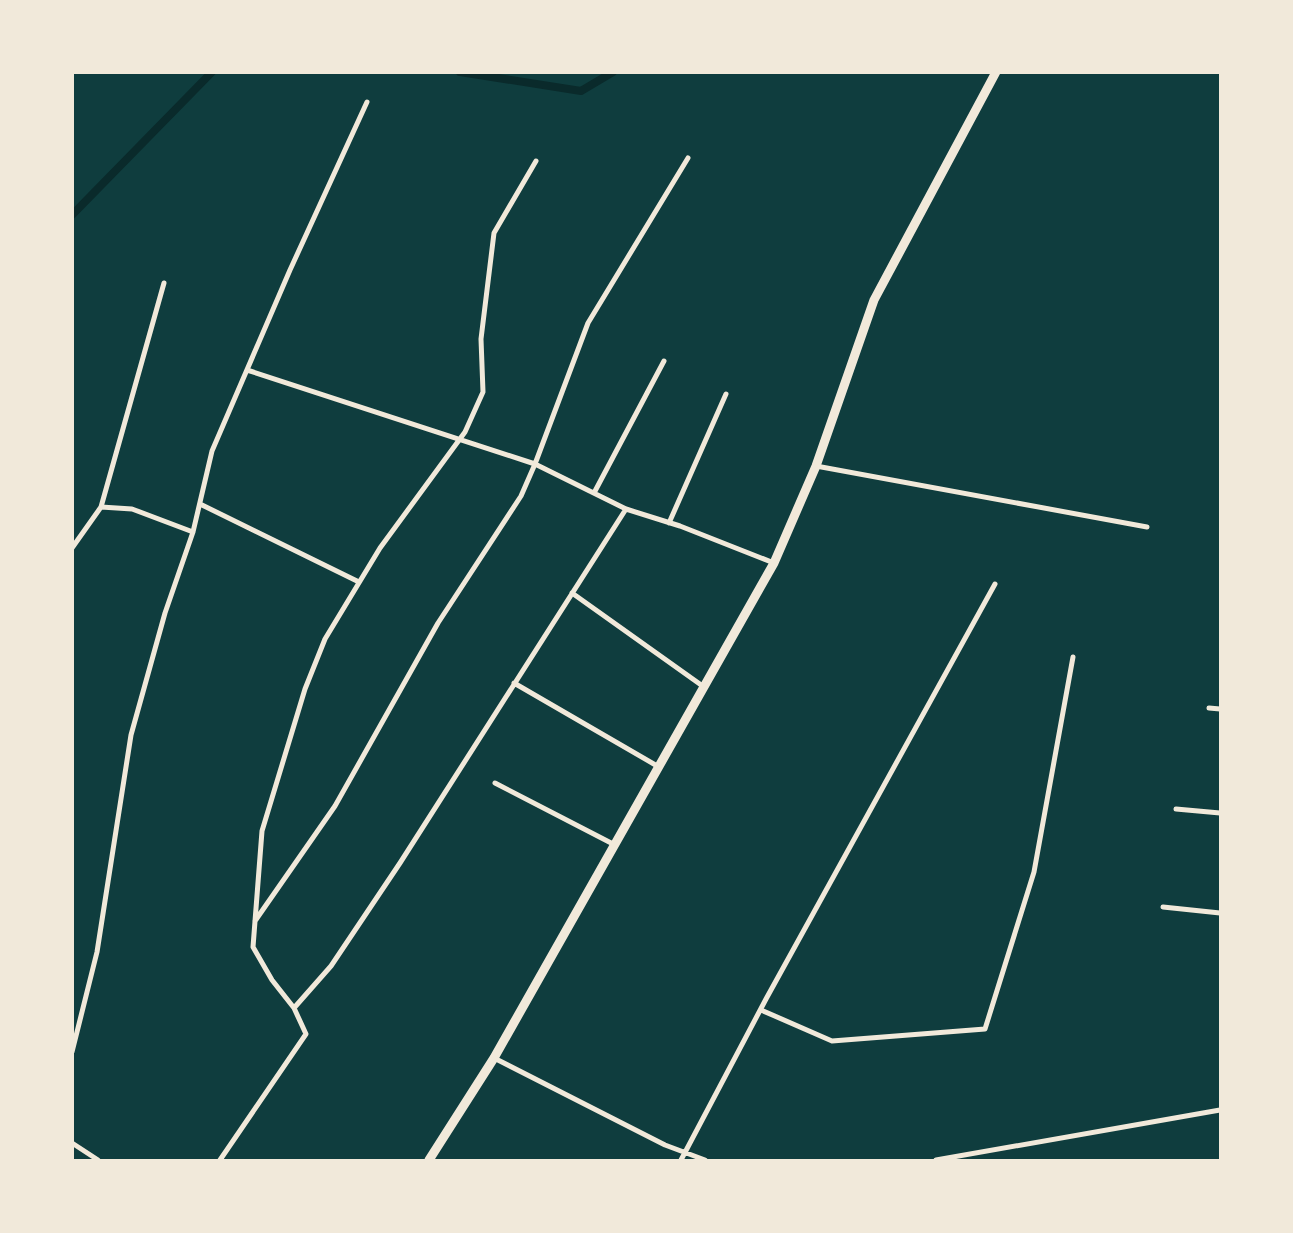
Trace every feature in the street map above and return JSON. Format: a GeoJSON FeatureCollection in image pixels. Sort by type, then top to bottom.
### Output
{"type":"FeatureCollection","features":[{"type":"Feature","properties":{"kind":"street"},"geometry":{"type":"LineString","coordinates":[[429,1160],[494,1058],[774,563],[816,466],[874,300],[996,72]]}},
{"type":"Feature","properties":{"kind":"street"},"geometry":{"type":"LineString","coordinates":[[72,1052],[97,952],[131,735],[165,613],[193,532],[212,451],[290,270],[367,102]]}},
{"type":"Feature","properties":{"kind":"street"},"geometry":{"type":"LineString","coordinates":[[255,921],[335,806],[438,623],[521,496],[588,323],[688,158]]}},
{"type":"Feature","properties":{"kind":"street"},"geometry":{"type":"LineString","coordinates":[[220,1160],[306,1034],[294,1008],[272,980],[253,947],[262,831],[290,736],[305,689],[325,639],[380,548],[465,432],[483,392],[481,338],[494,233],[536,161]]}},
{"type":"Feature","properties":{"kind":"street"},"geometry":{"type":"LineString","coordinates":[[72,548],[101,507],[164,283]]}},
{"type":"Feature","properties":{"kind":"street"},"geometry":{"type":"LineString","coordinates":[[594,493],[664,361]]}},
{"type":"Feature","properties":{"kind":"street"},"geometry":{"type":"LineString","coordinates":[[247,370],[535,464],[626,509],[669,523],[774,563]]}},
{"type":"Feature","properties":{"kind":"street"},"geometry":{"type":"LineString","coordinates":[[669,523],[726,394]]}},
{"type":"Feature","properties":{"kind":"street"},"geometry":{"type":"LineString","coordinates":[[816,466],[1147,527]]}},
{"type":"Feature","properties":{"kind":"street"},"geometry":{"type":"LineString","coordinates":[[200,504],[359,582]]}},
{"type":"Feature","properties":{"kind":"street"},"geometry":{"type":"LineString","coordinates":[[101,507],[132,509],[193,532]]}},
{"type":"Feature","properties":{"kind":"street"},"geometry":{"type":"LineString","coordinates":[[294,1008],[336,958],[400,863],[626,509]]}},
{"type":"Feature","properties":{"kind":"street"},"geometry":{"type":"LineString","coordinates":[[681,1160],[761,1010],[995,584]]}},
{"type":"Feature","properties":{"kind":"street"},"geometry":{"type":"LineString","coordinates":[[572,593],[704,687]]}},
{"type":"Feature","properties":{"kind":"street"},"geometry":{"type":"LineString","coordinates":[[761,1010],[832,1041],[985,1029],[1034,872],[1073,657]]}},
{"type":"Feature","properties":{"kind":"street"},"geometry":{"type":"LineString","coordinates":[[514,683],[659,767]]}},
{"type":"Feature","properties":{"kind":"street"},"geometry":{"type":"LineString","coordinates":[[1209,708],[1220,709]]}},
{"type":"Feature","properties":{"kind":"street"},"geometry":{"type":"LineString","coordinates":[[495,783],[615,845]]}},
{"type":"Feature","properties":{"kind":"street"},"geometry":{"type":"LineString","coordinates":[[1176,809],[1220,813]]}},
{"type":"Feature","properties":{"kind":"street"},"geometry":{"type":"LineString","coordinates":[[1163,907],[1220,913]]}},
{"type":"Feature","properties":{"kind":"street"},"geometry":{"type":"LineString","coordinates":[[494,1058],[665,1145],[705,1160]]}},
{"type":"Feature","properties":{"kind":"street"},"geometry":{"type":"LineString","coordinates":[[936,1160],[959,1158],[1220,1110]]}},
{"type":"Feature","properties":{"kind":"street"},"geometry":{"type":"LineString","coordinates":[[72,1144],[98,1160]]}},
{"type":"Feature","properties":{"kind":"waterway"},"geometry":{"type":"LineString","coordinates":[[72,215],[212,72]]}},
{"type":"Feature","properties":{"kind":"waterway"},"geometry":{"type":"LineString","coordinates":[[460,72],[581,91],[613,72]]}}]}
